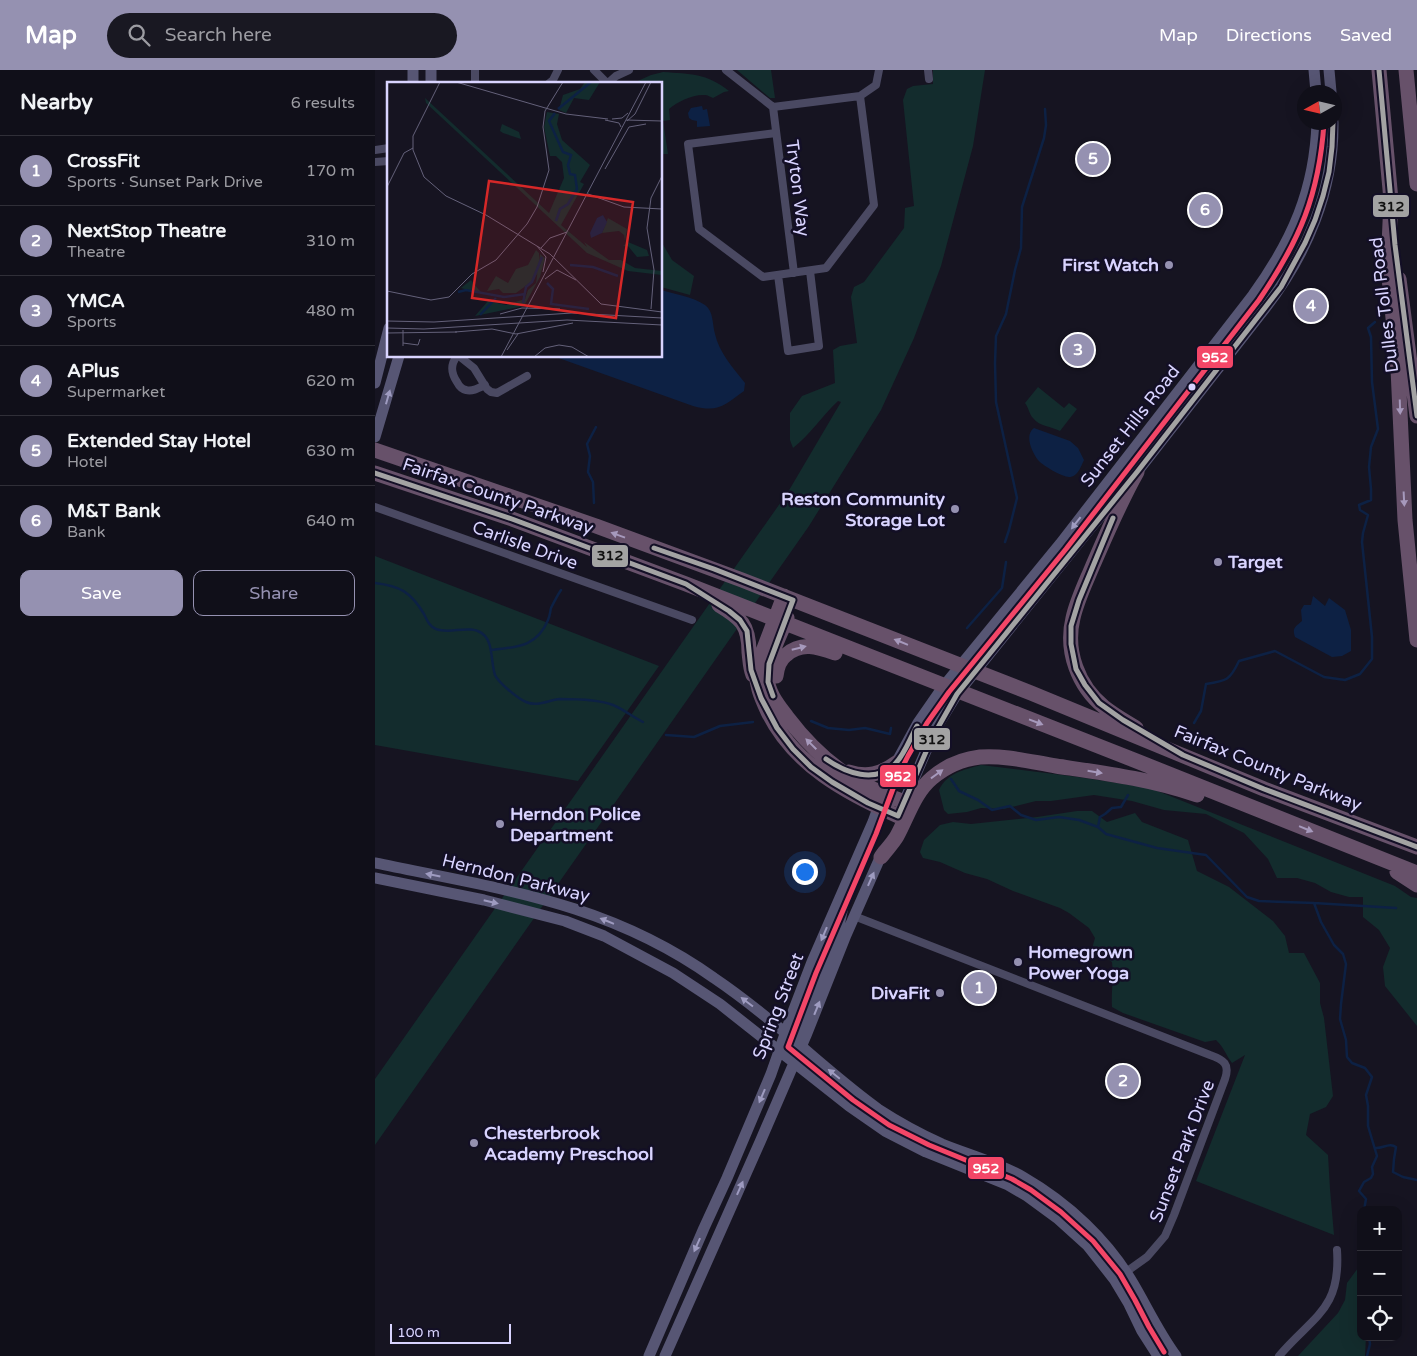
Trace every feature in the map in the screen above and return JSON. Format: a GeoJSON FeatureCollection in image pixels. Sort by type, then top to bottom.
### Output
{"type":"FeatureCollection","features":[{"type":"Feature","properties":{"kind":"highway","name":"Dulles Toll Road"},"geometry":{"type":"LineString","coordinates":[[1379,70],[1391,201],[1417,416]]}},
{"type":"Feature","properties":{"kind":"highway"},"geometry":{"type":"LineString","coordinates":[[1406,70],[1417,184]]}},
{"type":"Feature","properties":{"kind":"highway"},"geometry":{"type":"LineString","coordinates":[[1391,201],[1388,267],[1398,369],[1405,520],[1417,640]]}},
{"type":"Feature","properties":{"kind":"highway","name":"Fairfax County Parkway"},"geometry":{"type":"LineString","coordinates":[[375,450],[714,569],[947,660],[1264,789],[1417,847]]}},
{"type":"Feature","properties":{"kind":"highway"},"geometry":{"type":"LineString","coordinates":[[1137,472],[1117,508],[1075,610],[1071,626],[1072,653],[1080,677],[1099,703],[1123,720],[1183,755]]}},
{"type":"Feature","properties":{"kind":"highway","name":"Fairfax County Parkway"},"geometry":{"type":"LineString","coordinates":[[375,473],[512,519],[686,584],[1417,873]]}},
{"type":"Feature","properties":{"kind":"highway"},"geometry":{"type":"LineString","coordinates":[[686,584],[741,620],[749,637],[750,665],[761,698],[770,716],[793,749],[811,767],[832,782],[901,809]]}},
{"type":"Feature","properties":{"kind":"highway"},"geometry":{"type":"LineString","coordinates":[[789,598],[780,622],[769,664],[767,676],[771,693],[788,718],[809,742],[837,767],[880,800]]}},
{"type":"Feature","properties":{"kind":"highway"},"geometry":{"type":"LineString","coordinates":[[757,684],[759,662],[780,622]]}},
{"type":"Feature","properties":{"kind":"highway"},"geometry":{"type":"LineString","coordinates":[[788,718],[777,686],[776,674],[782,658],[793,649],[803,646],[814,647],[847,657],[889,664]]}},
{"type":"Feature","properties":{"kind":"highway"},"geometry":{"type":"LineString","coordinates":[[881,857],[897,837],[913,802],[928,781],[939,772],[963,760],[979,757],[1007,758],[1145,780],[1260,811]]}},
{"type":"Feature","properties":{"kind":"highway"},"geometry":{"type":"LineString","coordinates":[[837,767],[856,774],[866,775],[881,772],[896,763]]}},
{"type":"Feature","properties":{"kind":"highway"},"geometry":{"type":"LineString","coordinates":[[1371,855],[1417,886]]}},
{"type":"Feature","properties":{"kind":"main road"},"geometry":{"type":"LineString","coordinates":[[1314,70],[1315,85]]}},
{"type":"Feature","properties":{"kind":"main road"},"geometry":{"type":"LineString","coordinates":[[1329,70],[1330,85]]}},
{"type":"Feature","properties":{"kind":"main road","name":"Sunset Hills Road"},"geometry":{"type":"LineString","coordinates":[[952,675],[1060,544],[1268,274],[1288,239],[1301,208],[1312,166],[1316,130]]}},
{"type":"Feature","properties":{"kind":"main road","name":"Sunset Hills Road"},"geometry":{"type":"LineString","coordinates":[[967,681],[1137,472],[1273,298],[1301,254],[1321,207],[1332,152],[1333,130]]}},
{"type":"Feature","properties":{"kind":"main road"},"geometry":{"type":"LineString","coordinates":[[375,383],[387,336]]}},
{"type":"Feature","properties":{"kind":"main road"},"geometry":{"type":"LineString","coordinates":[[375,437],[398,358]]}},
{"type":"Feature","properties":{"kind":"main road","name":"Spring Street"},"geometry":{"type":"LineString","coordinates":[[665,1356],[787,1056],[824,933],[880,800],[896,763],[927,710],[952,675]]}},
{"type":"Feature","properties":{"kind":"main road","name":"Spring Street"},"geometry":{"type":"LineString","coordinates":[[649,1356],[771,1074],[787,1056],[793,1039],[854,916],[935,730],[967,681]]}},
{"type":"Feature","properties":{"kind":"main road","name":"Herndon Parkway"},"geometry":{"type":"LineString","coordinates":[[375,863],[480,884],[587,913],[655,943],[703,970],[767,1016],[855,1092],[901,1124],[941,1143],[1012,1171],[1069,1208],[1111,1251],[1126,1272],[1159,1332],[1176,1356]]}},
{"type":"Feature","properties":{"kind":"main road","name":"Herndon Parkway"},"geometry":{"type":"LineString","coordinates":[[375,878],[498,903],[565,921],[593,931],[644,957],[685,982],[720,1004],[849,1106],[885,1130],[926,1152],[1008,1185],[1038,1203],[1057,1218],[1088,1246],[1109,1273],[1122,1291],[1142,1331],[1158,1356]]}},
{"type":"Feature","properties":{"kind":"street"},"geometry":{"type":"LineString","coordinates":[[550,82],[558,70]]}},
{"type":"Feature","properties":{"kind":"street"},"geometry":{"type":"LineString","coordinates":[[594,70],[606,82]]}},
{"type":"Feature","properties":{"kind":"street"},"geometry":{"type":"LineString","coordinates":[[608,82],[629,70]]}},
{"type":"Feature","properties":{"kind":"street"},"geometry":{"type":"LineString","coordinates":[[726,70],[773,107],[860,96],[875,85],[879,70]]}},
{"type":"Feature","properties":{"kind":"street"},"geometry":{"type":"LineString","coordinates":[[928,70],[929,79]]}},
{"type":"Feature","properties":{"kind":"street"},"geometry":{"type":"LineString","coordinates":[[776,132],[688,144],[699,229],[763,278],[826,268],[874,205],[860,96]]}},
{"type":"Feature","properties":{"kind":"street","name":"Tryton Way"},"geometry":{"type":"LineString","coordinates":[[773,107],[794,273]]}},
{"type":"Feature","properties":{"kind":"street"},"geometry":{"type":"LineString","coordinates":[[778,275],[788,351],[819,346],[810,271]]}},
{"type":"Feature","properties":{"kind":"street"},"geometry":{"type":"LineString","coordinates":[[456,358],[453,361],[452,375],[460,388],[466,391],[485,385]]}},
{"type":"Feature","properties":{"kind":"street"},"geometry":{"type":"LineString","coordinates":[[461,358],[474,368],[491,392],[497,393],[527,376]]}},
{"type":"Feature","properties":{"kind":"street","name":"Carlisle Drive"},"geometry":{"type":"LineString","coordinates":[[375,508],[692,620]]}},
{"type":"Feature","properties":{"kind":"street","name":"Sunset Park Drive"},"geometry":{"type":"LineString","coordinates":[[854,916],[1215,1057],[1225,1063],[1228,1071],[1165,1236],[1147,1257],[1126,1272]]}},
{"type":"Feature","properties":{"kind":"street"},"geometry":{"type":"LineString","coordinates":[[1279,1356],[1320,1314],[1330,1300],[1336,1277],[1337,1250]]}},
{"type":"Feature","properties":{"kind":"green space"},"geometry":{"type":"Polygon","coordinates":[[[737,70],[771,70],[775,98],[770,98],[737,70]]]}},
{"type":"Feature","properties":{"kind":"green space"},"geometry":{"type":"Polygon","coordinates":[[[933,70],[985,70],[973,146],[941,266],[914,338],[881,410],[809,526],[375,1145],[375,1079],[788,492],[841,402],[838,401],[793,448],[790,440],[790,413],[802,396],[835,383],[833,350],[840,346],[857,343],[851,297],[854,287],[864,282],[904,228],[905,208],[914,206],[903,100],[907,89],[913,86],[933,84],[933,70]]]}},
{"type":"Feature","properties":{"kind":"green space"},"geometry":{"type":"Polygon","coordinates":[[[663,72],[690,74],[713,81],[729,91],[713,98],[700,95],[681,101],[669,109],[670,120],[663,121],[663,82],[635,82],[663,72]]]}},
{"type":"Feature","properties":{"kind":"green space"},"geometry":{"type":"Polygon","coordinates":[[[663,121],[668,154],[663,154],[663,121]]]}},
{"type":"Feature","properties":{"kind":"green space"},"geometry":{"type":"Polygon","coordinates":[[[663,244],[672,260],[694,276],[690,295],[663,288],[663,244]]]}},
{"type":"Feature","properties":{"kind":"green space"},"geometry":{"type":"Polygon","coordinates":[[[1038,387],[1064,408],[1069,403],[1077,409],[1060,431],[1036,421],[1025,403],[1038,387]]]}},
{"type":"Feature","properties":{"kind":"green space"},"geometry":{"type":"Polygon","coordinates":[[[375,556],[659,666],[578,781],[375,745],[375,556]]]}},
{"type":"Feature","properties":{"kind":"green space"},"geometry":{"type":"Polygon","coordinates":[[[981,765],[1150,788],[1395,886],[1411,897],[1417,898],[1417,1026],[1385,986],[1383,967],[1390,948],[1379,930],[1363,917],[1363,897],[1349,897],[1331,892],[1315,883],[1297,878],[1277,878],[1268,859],[1244,833],[1206,814],[1164,810],[1132,801],[1094,795],[1051,801],[1036,801],[1004,809],[981,808],[948,814],[944,810],[939,790],[942,784],[956,773],[981,765]]]}},
{"type":"Feature","properties":{"kind":"green space"},"geometry":{"type":"Polygon","coordinates":[[[1077,811],[1092,811],[1107,822],[1135,813],[1142,822],[1188,840],[1197,871],[1229,887],[1273,921],[1285,936],[1289,953],[1304,953],[1320,983],[1320,1003],[1324,1018],[1333,1096],[1326,1107],[1310,1114],[1306,1135],[1328,1155],[1334,1235],[1196,1181],[1245,1055],[1232,1063],[1216,1040],[1205,1042],[1123,1013],[1112,1007],[1112,962],[1105,957],[1092,954],[1095,938],[1089,928],[1060,908],[1013,891],[987,879],[923,858],[920,852],[924,840],[940,825],[953,822],[971,824],[1077,811]]]}},
{"type":"Feature","properties":{"kind":"green space"},"geometry":{"type":"Polygon","coordinates":[[[1357,1269],[1357,1341],[1366,1341],[1365,1356],[1298,1356],[1338,1313],[1345,1300],[1347,1283],[1357,1269]]]}},
{"type":"Feature","properties":{"kind":"water"},"geometry":{"type":"Polygon","coordinates":[[[702,106],[703,110],[707,109],[710,126],[697,127],[697,121],[689,118],[688,113],[691,108],[702,106]]]}},
{"type":"Feature","properties":{"kind":"water"},"geometry":{"type":"Polygon","coordinates":[[[663,291],[684,296],[708,308],[717,341],[727,360],[745,383],[744,391],[726,404],[709,409],[693,406],[559,358],[663,358],[663,291]]]}},
{"type":"Feature","properties":{"kind":"water"},"geometry":{"type":"Polygon","coordinates":[[[1034,428],[1070,441],[1078,448],[1084,460],[1075,475],[1069,477],[1062,475],[1038,460],[1033,453],[1029,439],[1034,428]]]}},
{"type":"Feature","properties":{"kind":"water"},"geometry":{"type":"Polygon","coordinates":[[[1313,596],[1325,606],[1329,598],[1345,610],[1351,630],[1351,651],[1342,656],[1332,657],[1295,637],[1295,628],[1302,621],[1301,610],[1304,605],[1311,605],[1313,596]]]}},
{"type":"Feature","properties":{"kind":"waterway"},"geometry":{"type":"LineString","coordinates":[[1005,542],[1017,498],[996,402],[996,336],[1006,314],[1021,248],[1022,207],[1044,138],[1046,125],[1045,109]]}},
{"type":"Feature","properties":{"kind":"waterway"},"geometry":{"type":"LineString","coordinates":[[1194,723],[1201,711],[1206,684],[1227,679],[1239,661],[1275,651],[1324,677],[1345,680],[1360,674],[1372,659],[1372,637],[1362,542],[1368,515],[1360,510],[1359,505],[1371,500],[1369,467],[1371,447],[1378,429],[1372,382],[1371,337],[1368,328],[1375,322]]}},
{"type":"Feature","properties":{"kind":"waterway"},"geometry":{"type":"LineString","coordinates":[[594,503],[593,482],[588,472],[590,456],[587,444],[596,427]]}},
{"type":"Feature","properties":{"kind":"waterway"},"geometry":{"type":"LineString","coordinates":[[967,628],[1002,588],[1006,562]]}},
{"type":"Feature","properties":{"kind":"waterway"},"geometry":{"type":"LineString","coordinates":[[375,583],[404,591],[419,606],[430,625],[436,629],[448,631],[467,629],[484,635],[489,643],[495,675],[504,686],[522,700],[535,704],[560,699],[607,703],[643,722]]}},
{"type":"Feature","properties":{"kind":"waterway"},"geometry":{"type":"LineString","coordinates":[[491,650],[525,644],[538,636],[548,620],[551,608],[561,590]]}},
{"type":"Feature","properties":{"kind":"waterway"},"geometry":{"type":"LineString","coordinates":[[811,721],[828,728],[849,730],[865,728],[890,734],[891,728]]}},
{"type":"Feature","properties":{"kind":"waterway"},"geometry":{"type":"LineString","coordinates":[[666,735],[694,737],[720,726],[753,722]]}},
{"type":"Feature","properties":{"kind":"waterway"},"geometry":{"type":"LineString","coordinates":[[951,779],[959,791],[978,800],[992,810],[1010,806],[1021,815],[1036,820],[1059,817],[1079,820],[1098,827],[1106,834],[1157,848],[1206,855],[1247,897],[1259,901],[1396,908]]}},
{"type":"Feature","properties":{"kind":"waterway"},"geometry":{"type":"LineString","coordinates":[[1098,827],[1100,817],[1112,808],[1121,807],[1128,795]]}},
{"type":"Feature","properties":{"kind":"waterway"},"geometry":{"type":"LineString","coordinates":[[1314,903],[1321,922],[1334,945],[1343,954],[1346,964],[1340,1019],[1346,1040],[1347,1057],[1352,1063],[1365,1068],[1372,1077],[1366,1095],[1368,1126],[1377,1156],[1372,1167],[1373,1174],[1371,1178],[1364,1182],[1359,1191],[1366,1199],[1365,1206]]}},
{"type":"Feature","properties":{"kind":"waterway"},"geometry":{"type":"LineString","coordinates":[[1375,1148],[1388,1145],[1396,1147],[1393,1172],[1403,1177],[1417,1180]]}},
{"type":"Feature","properties":{"kind":"waterway"},"geometry":{"type":"LineString","coordinates":[[1367,1356],[1370,1341]]}},
{"type":"Feature","properties":{"kind":"transit line","name":"312"},"geometry":{"type":"LineString","coordinates":[[1379,70],[1395,245],[1417,416]]}},
{"type":"Feature","properties":{"kind":"transit line","name":"952"},"geometry":{"type":"LineString","coordinates":[[1164,1352],[1120,1274],[1093,1241],[1061,1212],[1012,1179],[929,1145],[889,1125],[853,1100],[788,1047],[816,973],[876,834],[897,778],[927,723],[949,692],[1066,549],[1259,300],[1286,257],[1305,216],[1317,173],[1323,130]]}},
{"type":"Feature","properties":{"kind":"transit line","name":"312"},"geometry":{"type":"LineString","coordinates":[[375,473],[512,519],[686,584],[729,611],[740,620],[747,631],[751,670],[761,698],[777,728],[793,749],[811,767],[832,782],[868,803],[898,816],[932,738],[957,694],[1137,472],[1281,287],[1305,243],[1323,196],[1329,172],[1333,130]]}},
{"type":"Feature","properties":{"kind":"transit line","name":"312"},"geometry":{"type":"LineString","coordinates":[[1113,518],[1079,600],[1071,626],[1071,644],[1076,669],[1085,685],[1099,703],[1123,720],[1183,755],[1264,789],[1417,847]]}},
{"type":"Feature","properties":{"kind":"transit line","name":"312"},"geometry":{"type":"LineString","coordinates":[[654,548],[793,600],[769,664],[768,682],[773,696]]}},
{"type":"Feature","properties":{"kind":"transit line","name":"312"},"geometry":{"type":"LineString","coordinates":[[826,759],[851,772],[870,775],[879,774],[899,760],[917,726]]}},
{"type":"Feature","properties":{"kind":"place","name":"Extended Stay Hotel"},"geometry":{"type":"Point","coordinates":[1093,159]}},
{"type":"Feature","properties":{"kind":"place","name":"M&T Bank"},"geometry":{"type":"Point","coordinates":[1205,210]}},
{"type":"Feature","properties":{"kind":"place","name":"First Watch"},"geometry":{"type":"Point","coordinates":[1169,265]}},
{"type":"Feature","properties":{"kind":"place","name":"APlus"},"geometry":{"type":"Point","coordinates":[1311,306]}},
{"type":"Feature","properties":{"kind":"place","name":"YMCA"},"geometry":{"type":"Point","coordinates":[1078,350]}},
{"type":"Feature","properties":{"kind":"place","name":"Reston Community Storage Lot"},"geometry":{"type":"Point","coordinates":[955,509]}},
{"type":"Feature","properties":{"kind":"place","name":"Target"},"geometry":{"type":"Point","coordinates":[1218,562]}},
{"type":"Feature","properties":{"kind":"place","name":"Herndon Police Department"},"geometry":{"type":"Point","coordinates":[500,824]}},
{"type":"Feature","properties":{"kind":"place","name":"Homegrown Power Yoga"},"geometry":{"type":"Point","coordinates":[1018,962]}},
{"type":"Feature","properties":{"kind":"place","name":"CrossFit"},"geometry":{"type":"Point","coordinates":[979,988]}},
{"type":"Feature","properties":{"kind":"place","name":"DivaFit"},"geometry":{"type":"Point","coordinates":[940,993]}},
{"type":"Feature","properties":{"kind":"place","name":"NextStop Theatre"},"geometry":{"type":"Point","coordinates":[1123,1081]}},
{"type":"Feature","properties":{"kind":"place","name":"Chesterbrook Academy Preschool"},"geometry":{"type":"Point","coordinates":[474,1143]}}]}
